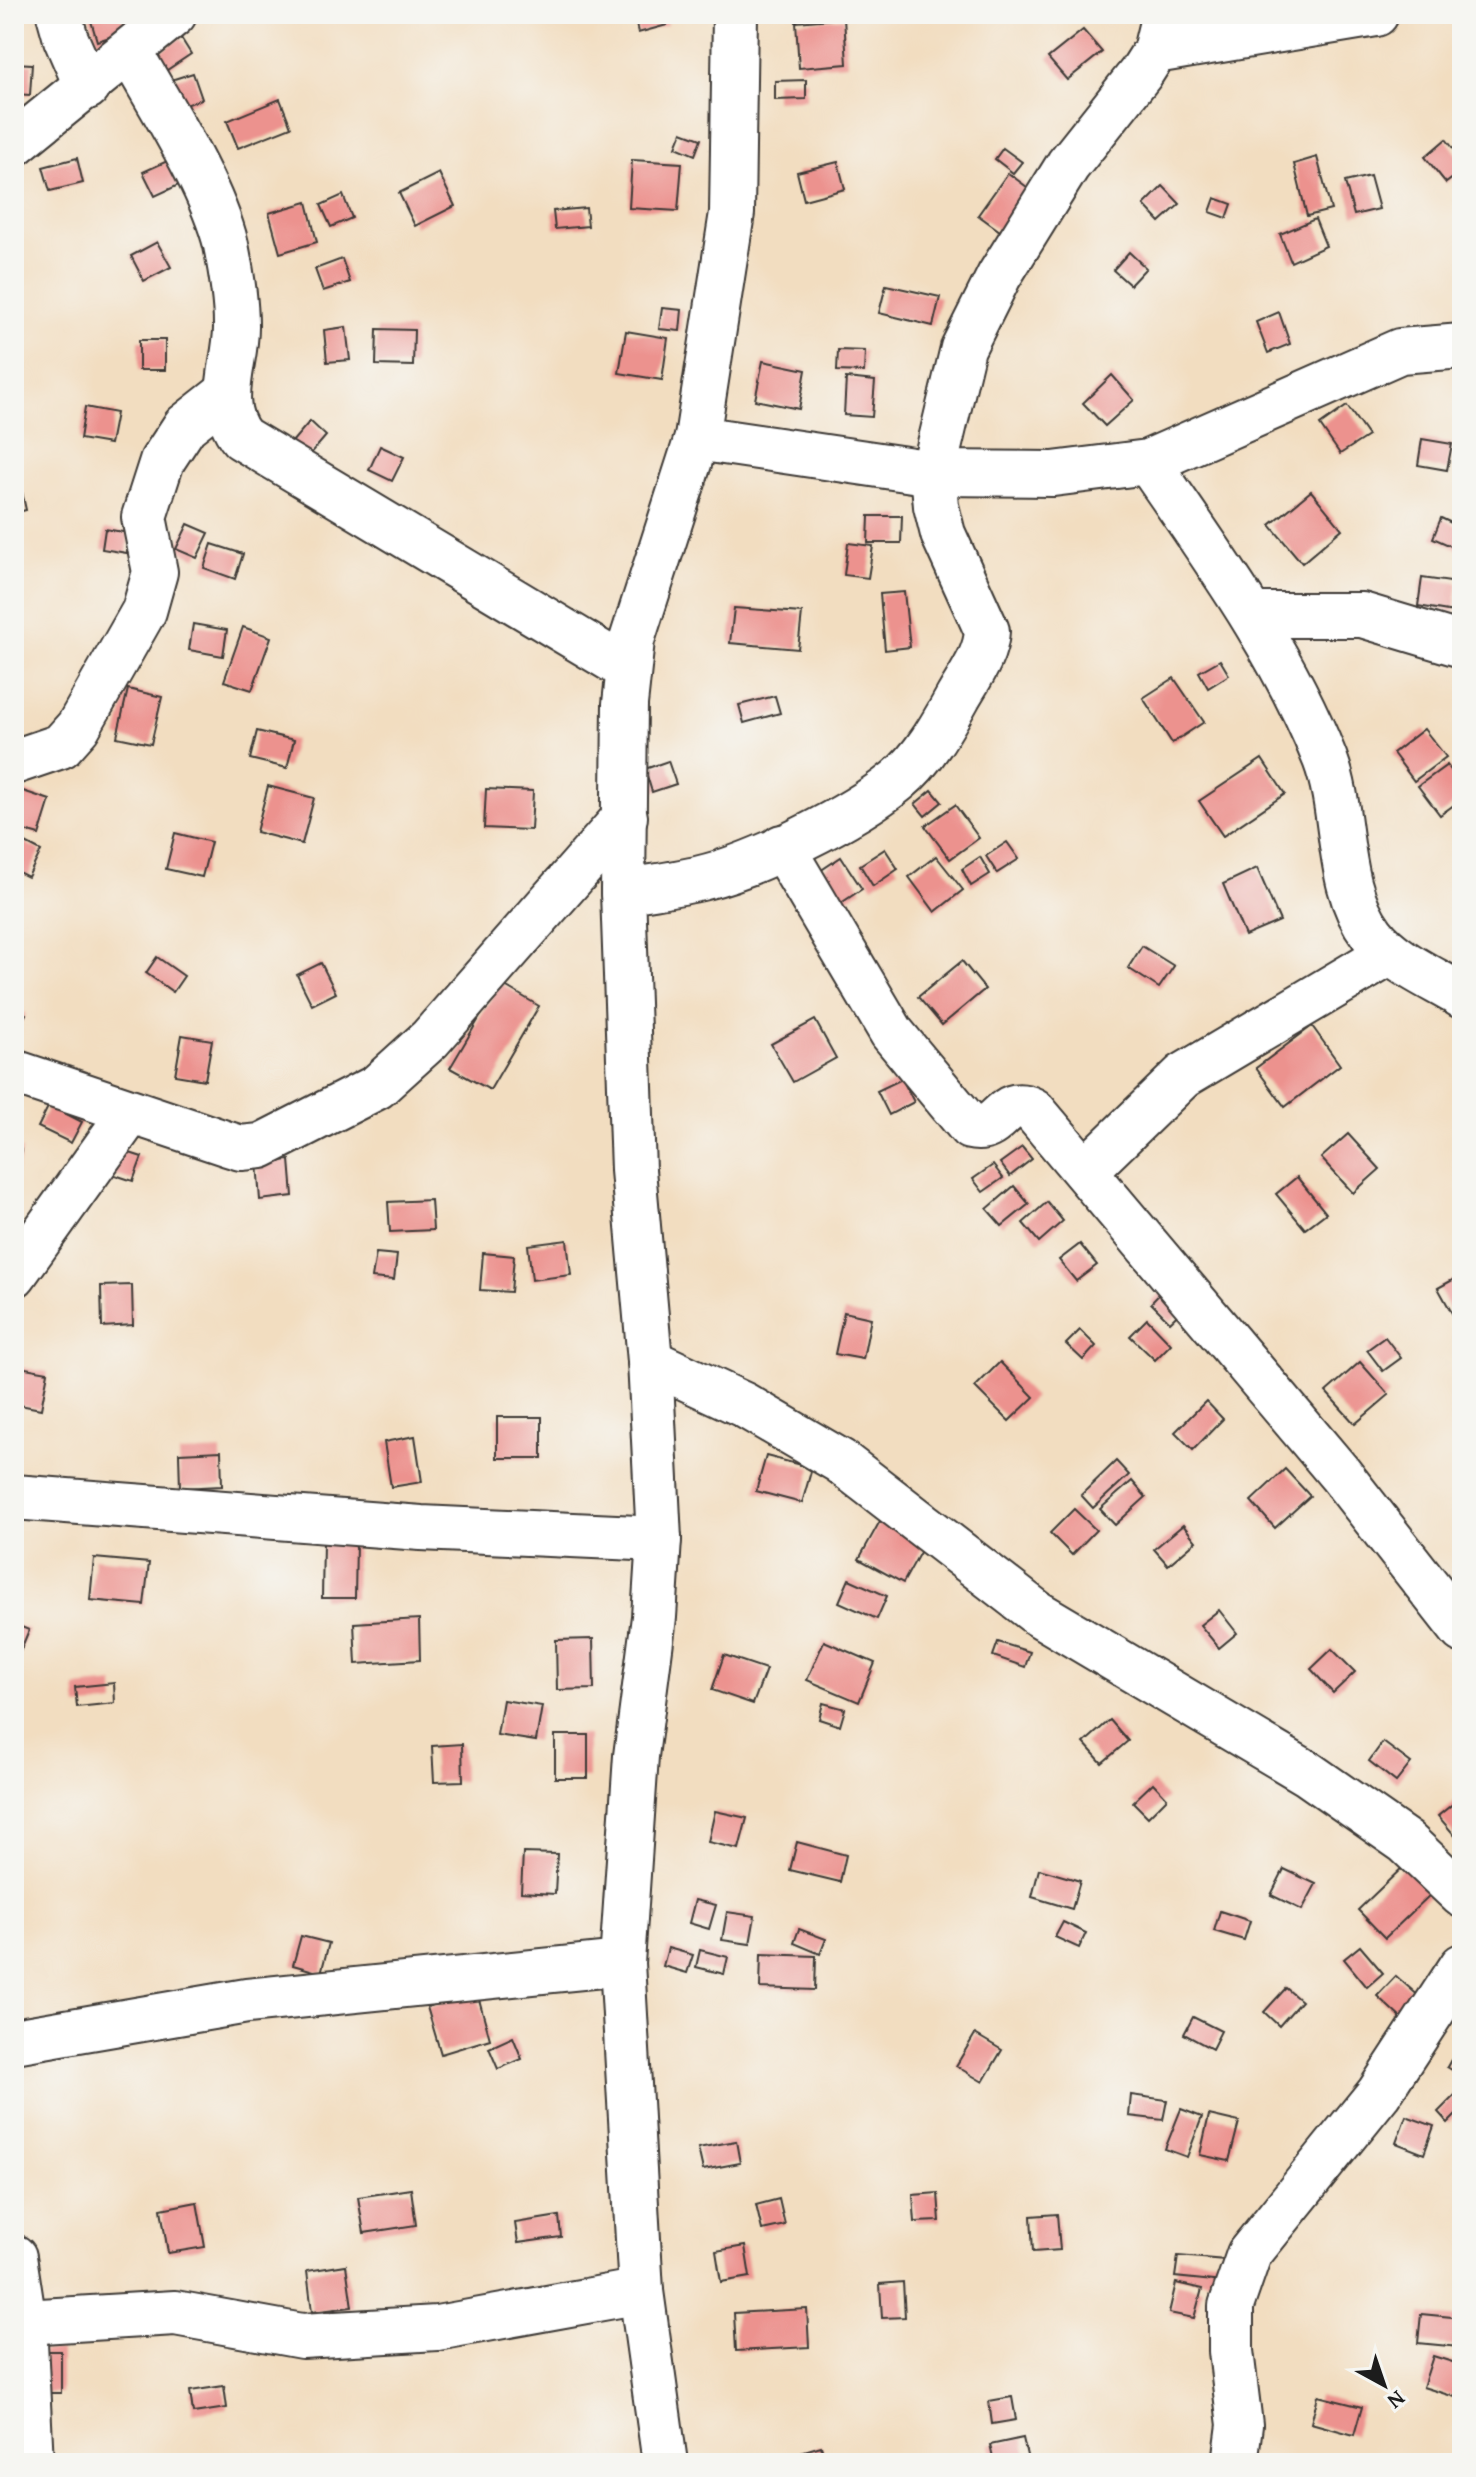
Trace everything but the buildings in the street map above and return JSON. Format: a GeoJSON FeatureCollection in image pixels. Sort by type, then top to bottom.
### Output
{"type":"FeatureCollection","features":[{"type":"Feature","properties":{"kind":"street"},"geometry":{"type":"LineString","coordinates":[[59,14],[66,39],[87,87]]}},
{"type":"Feature","properties":{"kind":"street"},"geometry":{"type":"LineString","coordinates":[[14,144],[174,14]]}},
{"type":"Feature","properties":{"kind":"street"},"geometry":{"type":"LineString","coordinates":[[665,2463],[641,2291],[622,1963],[636,1756],[654,1617],[659,1539],[650,1361],[633,1170],[623,892],[626,668],[632,640],[697,438],[732,213],[735,14]]}},
{"type":"Feature","properties":{"kind":"street"},"geometry":{"type":"LineString","coordinates":[[623,892],[704,877],[782,847],[898,780],[920,758],[986,646],[987,631],[943,534],[933,473],[963,348],[999,276],[1068,165],[1141,73],[1160,32],[1376,14]]}},
{"type":"Feature","properties":{"kind":"street"},"geometry":{"type":"LineString","coordinates":[[130,52],[193,165],[225,243],[236,325],[227,393],[233,427],[242,438],[626,668]]}},
{"type":"Feature","properties":{"kind":"street"},"geometry":{"type":"LineString","coordinates":[[697,438],[933,473],[1053,474],[1148,462],[1400,351],[1462,346]]}},
{"type":"Feature","properties":{"kind":"street"},"geometry":{"type":"LineString","coordinates":[[14,762],[61,746],[85,714],[144,611],[155,572],[144,517],[162,461],[185,426],[227,393]]}},
{"type":"Feature","properties":{"kind":"street"},"geometry":{"type":"LineString","coordinates":[[1148,462],[1254,615],[1328,769],[1348,875],[1360,913],[1372,935],[1390,953],[1462,996]]}},
{"type":"Feature","properties":{"kind":"street"},"geometry":{"type":"LineString","coordinates":[[1254,615],[1362,615],[1462,645]]}},
{"type":"Feature","properties":{"kind":"street"},"geometry":{"type":"LineString","coordinates":[[14,1072],[241,1148],[261,1146],[377,1087],[430,1039],[625,817]]}},
{"type":"Feature","properties":{"kind":"street"},"geometry":{"type":"LineString","coordinates":[[782,847],[892,1033],[970,1127],[982,1130],[1012,1107],[1021,1104],[1033,1110],[1340,1474],[1462,1630]]}},
{"type":"Feature","properties":{"kind":"street"},"geometry":{"type":"LineString","coordinates":[[1085,1171],[1183,1076],[1390,953]]}},
{"type":"Feature","properties":{"kind":"street"},"geometry":{"type":"LineString","coordinates":[[14,1275],[130,1113]]}},
{"type":"Feature","properties":{"kind":"street"},"geometry":{"type":"LineString","coordinates":[[650,1361],[744,1405],[840,1461],[1037,1613],[1307,1773],[1406,1842],[1462,1895]]}},
{"type":"Feature","properties":{"kind":"street"},"geometry":{"type":"LineString","coordinates":[[14,1497],[421,1528],[659,1539]]}},
{"type":"Feature","properties":{"kind":"street"},"geometry":{"type":"LineString","coordinates":[[14,2041],[247,2001],[622,1963]]}},
{"type":"Feature","properties":{"kind":"street"},"geometry":{"type":"LineString","coordinates":[[1235,2463],[1240,2425],[1231,2351],[1231,2306],[1249,2254],[1379,2093],[1462,1966]]}},
{"type":"Feature","properties":{"kind":"street"},"geometry":{"type":"LineString","coordinates":[[14,2257],[24,2322],[31,2463]]}},
{"type":"Feature","properties":{"kind":"street"},"geometry":{"type":"LineString","coordinates":[[24,2322],[175,2313],[302,2336],[437,2328],[641,2291]]}}]}
